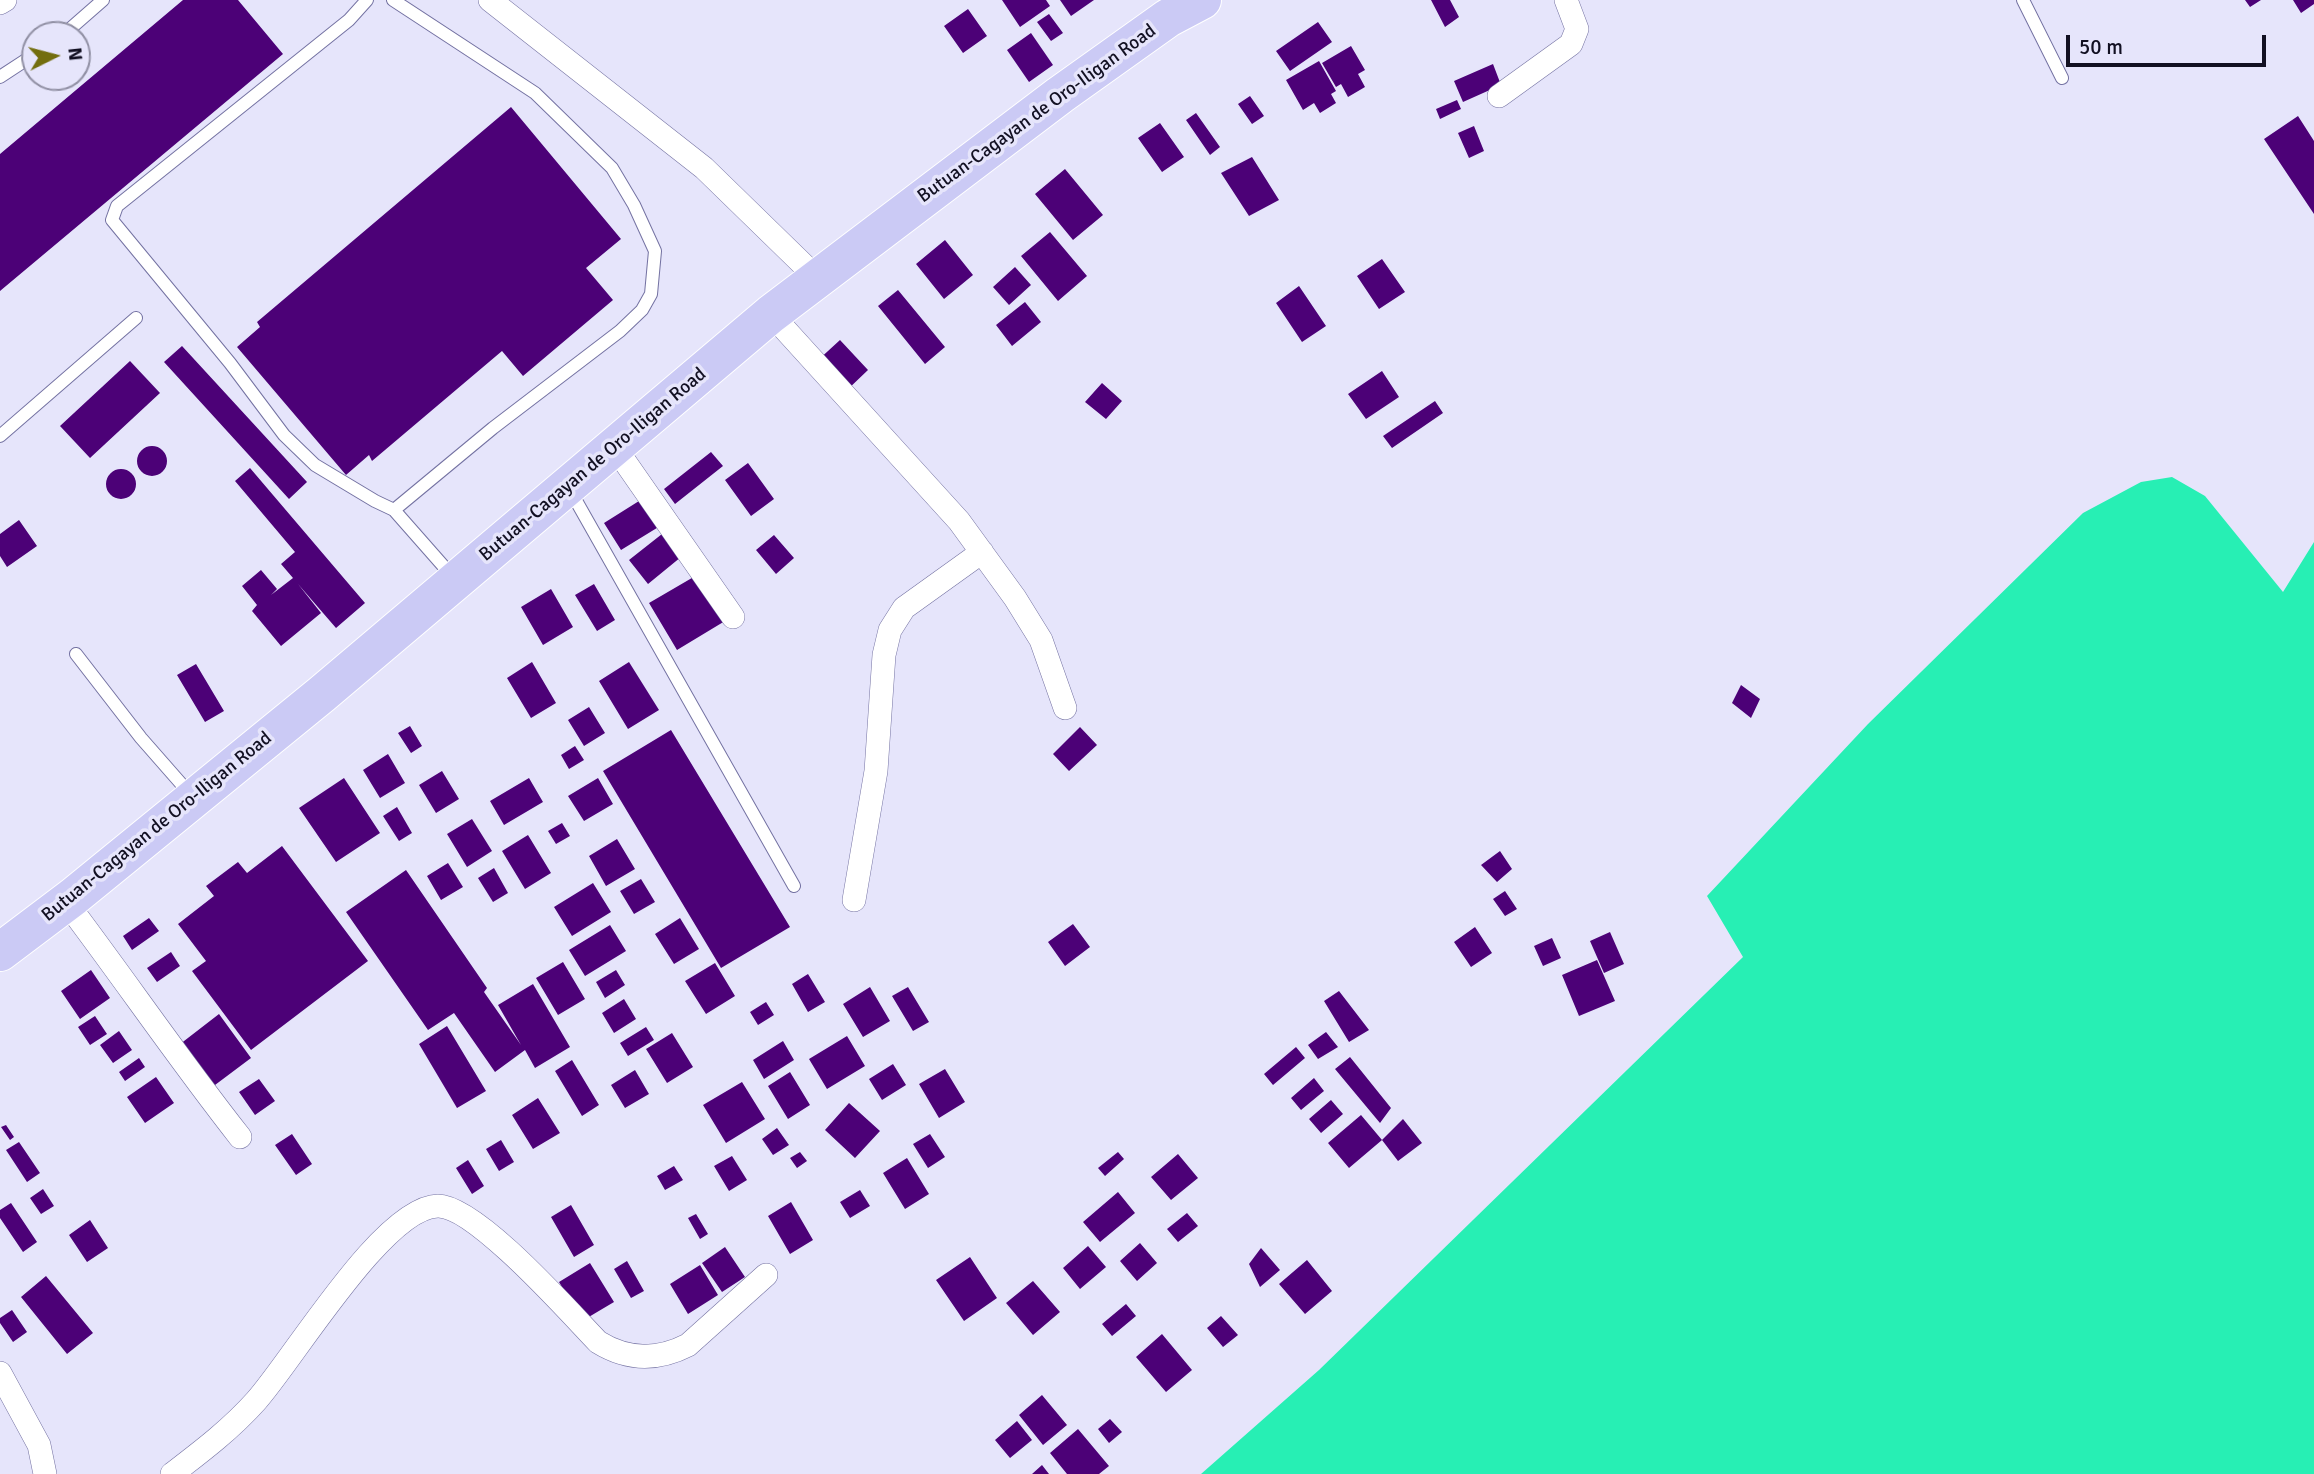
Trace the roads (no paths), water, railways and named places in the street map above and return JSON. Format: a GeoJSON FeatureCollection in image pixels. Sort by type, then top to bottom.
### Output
{"type":"FeatureCollection","features":[{"type":"Feature","properties":{"kind":"highway","name":"Butuan-Cagayan de Oro-Iligan Road"},"geometry":{"type":"LineString","coordinates":[[0,951],[66,902],[193,798],[771,314],[1060,95],[1168,18],[1202,0]]}},
{"type":"Feature","properties":{"kind":"street"},"geometry":{"type":"LineString","coordinates":[[0,3],[5,0]]}},
{"type":"Feature","properties":{"kind":"street"},"geometry":{"type":"LineString","coordinates":[[490,0],[704,168],[817,278]]}},
{"type":"Feature","properties":{"kind":"street"},"geometry":{"type":"LineString","coordinates":[[1499,96],[1571,44],[1577,30],[1566,0]]}},
{"type":"Feature","properties":{"kind":"street"},"geometry":{"type":"LineString","coordinates":[[771,314],[959,522],[982,552],[1041,640],[1065,708]]}},
{"type":"Feature","properties":{"kind":"street"},"geometry":{"type":"LineString","coordinates":[[614,446],[733,617]]}},
{"type":"Feature","properties":{"kind":"street"},"geometry":{"type":"LineString","coordinates":[[854,900],[876,771],[884,655],[890,630],[904,608],[982,552]]}},
{"type":"Feature","properties":{"kind":"street"},"geometry":{"type":"LineString","coordinates":[[66,902],[173,1051],[240,1137]]}},
{"type":"Feature","properties":{"kind":"street"},"geometry":{"type":"LineString","coordinates":[[172,1474],[225,1434],[285,1365],[343,1283],[382,1240],[407,1218],[425,1210],[438,1206],[461,1213],[507,1248],[598,1342],[615,1353],[638,1357],[676,1352],[688,1345],[766,1275]]}},
{"type":"Feature","properties":{"kind":"street"},"geometry":{"type":"LineString","coordinates":[[0,1373],[39,1444],[45,1474]]}},
{"type":"Feature","properties":{"kind":"lane"},"geometry":{"type":"LineString","coordinates":[[79,21],[103,0]]}},
{"type":"Feature","properties":{"kind":"lane"},"geometry":{"type":"LineString","coordinates":[[367,0],[349,20],[117,206],[112,220],[230,363],[284,435],[315,464],[394,510],[456,580]]}},
{"type":"Feature","properties":{"kind":"lane"},"geometry":{"type":"LineString","coordinates":[[393,0],[535,93],[612,168],[634,205],[655,251],[651,294],[642,310],[628,324],[493,428],[394,510]]}},
{"type":"Feature","properties":{"kind":"lane"},"geometry":{"type":"LineString","coordinates":[[2023,0],[2062,78]]}},
{"type":"Feature","properties":{"kind":"lane"},"geometry":{"type":"LineString","coordinates":[[0,78],[21,64]]}},
{"type":"Feature","properties":{"kind":"lane"},"geometry":{"type":"LineString","coordinates":[[0,436],[136,318]]}},
{"type":"Feature","properties":{"kind":"lane"},"geometry":{"type":"LineString","coordinates":[[567,486],[794,886]]}},
{"type":"Feature","properties":{"kind":"lane"},"geometry":{"type":"LineString","coordinates":[[76,654],[141,738],[193,798]]}}]}
